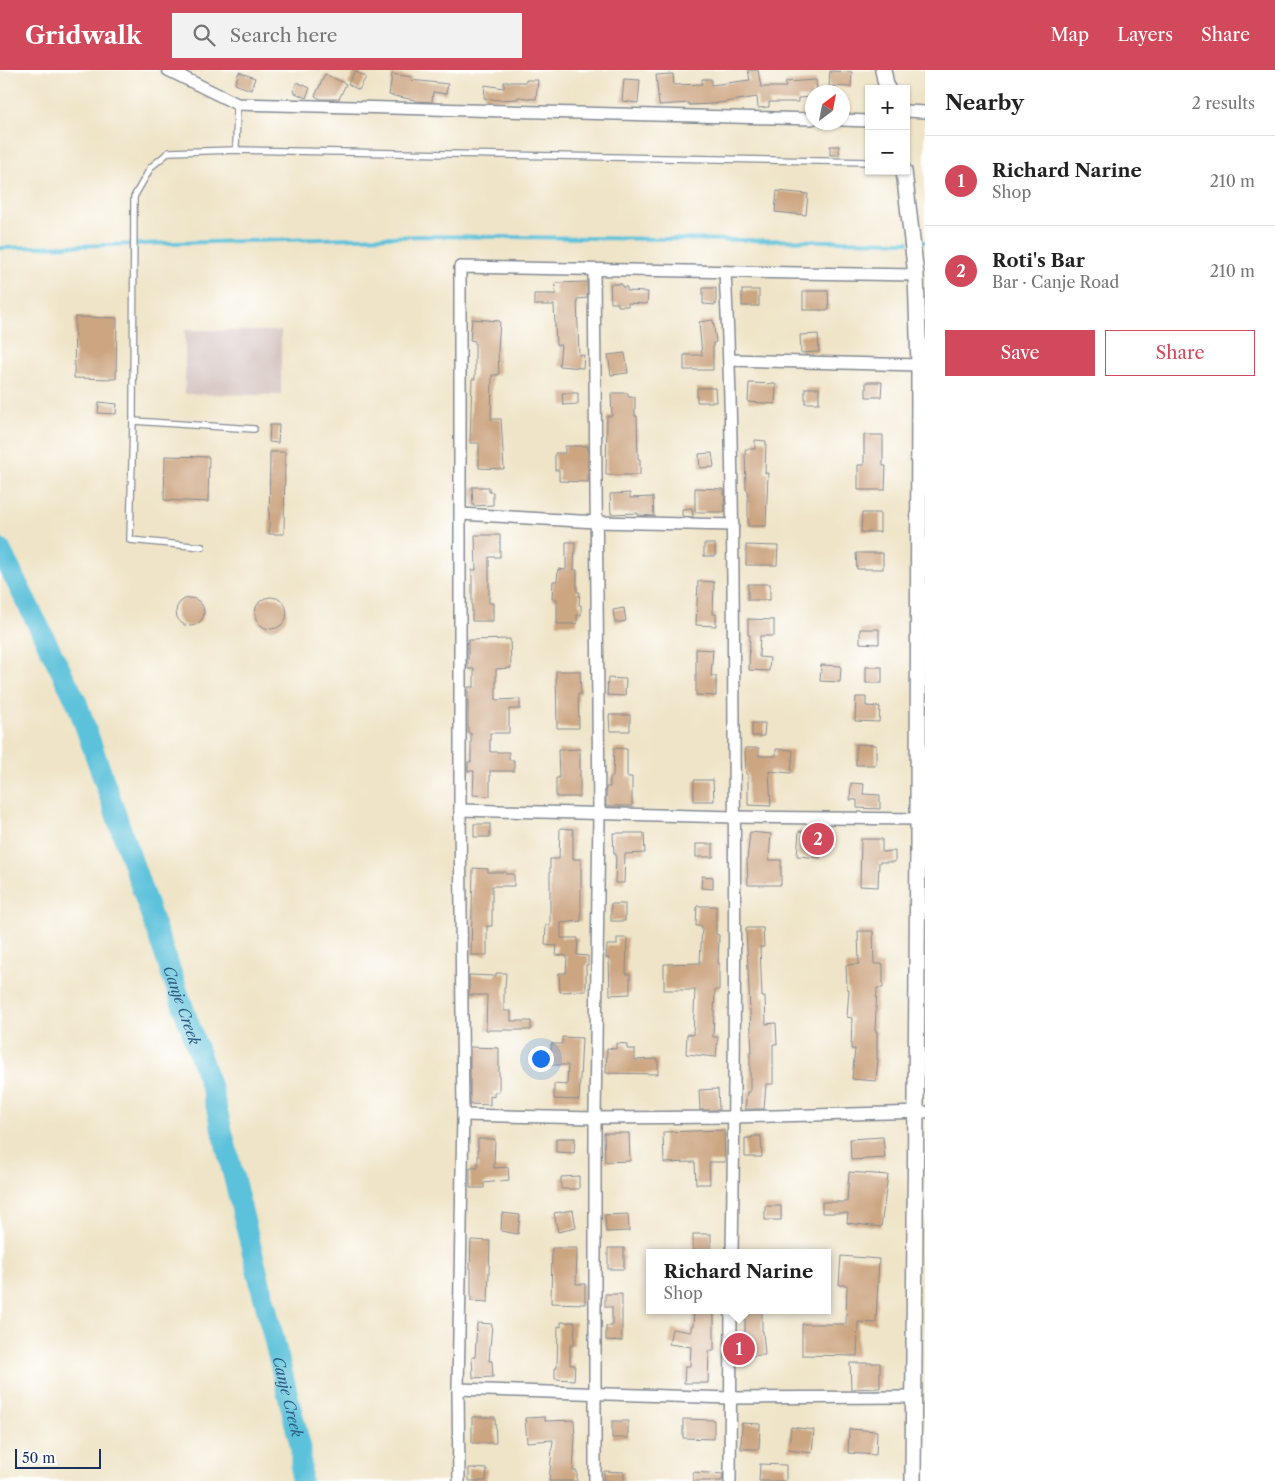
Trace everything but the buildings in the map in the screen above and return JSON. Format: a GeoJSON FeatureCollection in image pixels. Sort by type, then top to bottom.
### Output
{"type":"FeatureCollection","features":[{"type":"Feature","properties":{"kind":"street"},"geometry":{"type":"LineString","coordinates":[[168,70],[237,104],[805,119]]}},
{"type":"Feature","properties":{"kind":"street"},"geometry":{"type":"LineString","coordinates":[[883,70],[886,85]]}},
{"type":"Feature","properties":{"kind":"street"},"geometry":{"type":"LineString","coordinates":[[910,111],[925,112]]}},
{"type":"Feature","properties":{"kind":"street"},"geometry":{"type":"LineString","coordinates":[[850,120],[865,121]]}},
{"type":"Feature","properties":{"kind":"street"},"geometry":{"type":"LineString","coordinates":[[904,175],[916,275],[922,557],[918,819],[922,844],[921,1112],[914,1397],[919,1444],[913,1481]]}},
{"type":"Feature","properties":{"kind":"street"},"geometry":{"type":"LineString","coordinates":[[459,1481],[458,1389],[463,1115],[460,810],[460,267],[916,275]]}},
{"type":"Feature","properties":{"kind":"street"},"geometry":{"type":"LineString","coordinates":[[594,270],[599,813],[595,1481]]}},
{"type":"Feature","properties":{"kind":"street"},"geometry":{"type":"LineString","coordinates":[[725,272],[730,360],[733,525],[734,1117],[732,1249]]}},
{"type":"Feature","properties":{"kind":"street"},"geometry":{"type":"LineString","coordinates":[[730,360],[919,365]]}},
{"type":"Feature","properties":{"kind":"street"},"geometry":{"type":"LineString","coordinates":[[461,514],[596,522],[733,525]]}},
{"type":"Feature","properties":{"kind":"street"},"geometry":{"type":"LineString","coordinates":[[460,810],[734,817],[918,819]]}},
{"type":"Feature","properties":{"kind":"street"},"geometry":{"type":"LineString","coordinates":[[463,1115],[596,1118],[734,1117],[921,1112]]}},
{"type":"Feature","properties":{"kind":"street"},"geometry":{"type":"LineString","coordinates":[[730,1481],[731,1314]]}},
{"type":"Feature","properties":{"kind":"street"},"geometry":{"type":"LineString","coordinates":[[458,1389],[730,1398],[914,1397]]}},
{"type":"Feature","properties":{"kind":"lane"},"geometry":{"type":"LineString","coordinates":[[236,150],[237,104]]}},
{"type":"Feature","properties":{"kind":"lane"},"geometry":{"type":"LineString","coordinates":[[202,547],[130,540],[133,421],[134,197],[150,167],[169,152],[236,150],[865,162]]}},
{"type":"Feature","properties":{"kind":"lane"},"geometry":{"type":"LineString","coordinates":[[133,421],[254,430]]}},
{"type":"Feature","properties":{"kind":"shaded area"},"geometry":{"type":"Polygon","coordinates":[[[185,330],[281,331],[281,395],[185,394],[185,330]]]}},
{"type":"Feature","properties":{"kind":"waterway"},"geometry":{"type":"LineString","coordinates":[[0,248],[424,236],[908,242]]}},
{"type":"Feature","properties":{"kind":"waterway"},"geometry":{"type":"LineString","coordinates":[[915,242],[925,242]]}},
{"type":"Feature","properties":{"kind":"waterway","name":"Canje Creek"},"geometry":{"type":"LineString","coordinates":[[0,549],[77,703],[212,1090],[301,1448],[301,1481]]}},
{"type":"Feature","properties":{"kind":"place","name":"Roti's Bar"},"geometry":{"type":"Point","coordinates":[818,839]}},
{"type":"Feature","properties":{"kind":"place","name":"Richard Narine"},"geometry":{"type":"Point","coordinates":[739,1349]}}]}
